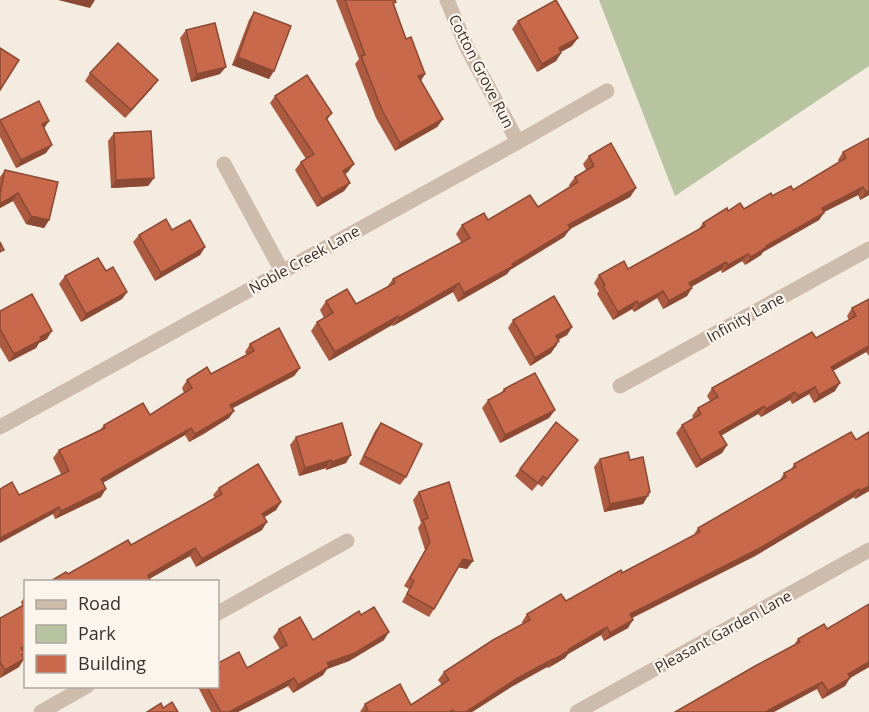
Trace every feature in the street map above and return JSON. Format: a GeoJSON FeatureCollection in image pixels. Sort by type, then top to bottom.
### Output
{"type":"FeatureCollection","features":[{"type":"Feature","properties":{"kind":"street","name":"Cotton Grove Run"},"geometry":{"type":"LineString","coordinates":[[447,0],[467,48],[518,142]]}},
{"type":"Feature","properties":{"kind":"street","name":"Noble Creek Lane"},"geometry":{"type":"LineString","coordinates":[[0,427],[518,142],[607,90]]}},
{"type":"Feature","properties":{"kind":"street"},"geometry":{"type":"LineString","coordinates":[[224,164],[282,271]]}},
{"type":"Feature","properties":{"kind":"street","name":"Infinity Lane"},"geometry":{"type":"LineString","coordinates":[[620,386],[869,249]]}},
{"type":"Feature","properties":{"kind":"street"},"geometry":{"type":"LineString","coordinates":[[219,613],[347,541]]}},
{"type":"Feature","properties":{"kind":"street","name":"Pleasant Garden Lane"},"geometry":{"type":"LineString","coordinates":[[577,712],[869,550]]}},
{"type":"Feature","properties":{"kind":"street"},"geometry":{"type":"LineString","coordinates":[[41,712],[85,688]]}},
{"type":"Feature","properties":{"kind":"green space"},"geometry":{"type":"Polygon","coordinates":[[[599,0],[869,0],[869,66],[675,196],[599,0]]]}},
{"type":"Feature","properties":{"kind":"building"},"geometry":{"type":"Polygon","coordinates":[[[345,0],[395,0],[396,2],[393,3],[406,39],[411,37],[425,74],[418,76],[443,119],[400,143],[382,110],[361,56],[365,55],[345,0]]]}},
{"type":"Feature","properties":{"kind":"building"},"geometry":{"type":"Polygon","coordinates":[[[556,0],[578,38],[559,48],[561,53],[542,64],[518,21],[556,0]]]}},
{"type":"Feature","properties":{"kind":"building"},"geometry":{"type":"Polygon","coordinates":[[[254,12],[291,26],[274,71],[238,57],[254,12]]]}},
{"type":"Feature","properties":{"kind":"building"},"geometry":{"type":"Polygon","coordinates":[[[215,23],[226,67],[197,74],[186,30],[215,23]]]}},
{"type":"Feature","properties":{"kind":"building"},"geometry":{"type":"Polygon","coordinates":[[[118,43],[158,80],[131,110],[90,73],[118,43]]]}},
{"type":"Feature","properties":{"kind":"building"},"geometry":{"type":"Polygon","coordinates":[[[0,48],[19,60],[0,90],[0,48]]]}},
{"type":"Feature","properties":{"kind":"building"},"geometry":{"type":"Polygon","coordinates":[[[307,75],[332,113],[326,118],[354,164],[343,171],[350,183],[322,199],[301,162],[314,154],[275,96],[307,75]]]}},
{"type":"Feature","properties":{"kind":"building"},"geometry":{"type":"Polygon","coordinates":[[[39,101],[49,121],[42,124],[52,145],[21,160],[0,120],[39,101]]]}},
{"type":"Feature","properties":{"kind":"building"},"geometry":{"type":"Polygon","coordinates":[[[151,131],[154,178],[116,180],[114,133],[151,131]]]}},
{"type":"Feature","properties":{"kind":"building"},"geometry":{"type":"Polygon","coordinates":[[[869,138],[869,190],[866,192],[863,187],[822,208],[824,213],[751,257],[748,254],[728,265],[726,262],[689,283],[692,288],[669,301],[663,291],[639,304],[637,301],[618,312],[599,275],[624,261],[628,269],[705,226],[703,223],[727,208],[728,211],[740,203],[744,209],[771,193],[772,196],[791,186],[793,190],[846,158],[843,152],[869,138]]]}},
{"type":"Feature","properties":{"kind":"building"},"geometry":{"type":"Polygon","coordinates":[[[611,143],[636,188],[568,225],[570,229],[512,264],[513,266],[464,293],[459,283],[335,352],[317,322],[333,313],[326,301],[347,289],[356,304],[395,283],[393,279],[470,238],[462,225],[484,213],[488,220],[530,195],[538,207],[578,182],[575,177],[594,166],[589,156],[611,143]]]}},
{"type":"Feature","properties":{"kind":"building"},"geometry":{"type":"Polygon","coordinates":[[[5,170],[58,182],[49,220],[31,216],[18,193],[0,204],[5,170]]]}},
{"type":"Feature","properties":{"kind":"building"},"geometry":{"type":"Polygon","coordinates":[[[166,219],[172,230],[190,220],[205,247],[161,273],[139,235],[166,219]]]}},
{"type":"Feature","properties":{"kind":"building"},"geometry":{"type":"Polygon","coordinates":[[[98,258],[106,271],[113,267],[127,292],[86,314],[65,276],[98,258]]]}},
{"type":"Feature","properties":{"kind":"building"},"geometry":{"type":"Polygon","coordinates":[[[32,294],[52,331],[40,337],[41,340],[14,354],[0,329],[0,311],[32,294]]]}},
{"type":"Feature","properties":{"kind":"building"},"geometry":{"type":"Polygon","coordinates":[[[554,296],[572,327],[556,336],[559,341],[556,345],[535,358],[513,320],[554,296]]]}},
{"type":"Feature","properties":{"kind":"building"},"geometry":{"type":"Polygon","coordinates":[[[869,299],[869,346],[831,367],[840,383],[819,395],[815,387],[798,396],[795,392],[766,409],[764,406],[719,432],[727,445],[701,460],[682,425],[701,414],[698,408],[718,397],[712,388],[812,332],[816,338],[856,316],[852,308],[869,299]]]}},
{"type":"Feature","properties":{"kind":"building"},"geometry":{"type":"Polygon","coordinates":[[[279,328],[300,368],[230,405],[234,411],[195,434],[191,428],[101,479],[106,489],[61,511],[59,507],[0,538],[0,489],[12,482],[19,495],[69,471],[59,450],[105,428],[104,425],[143,403],[150,415],[192,388],[187,380],[207,367],[211,374],[254,351],[250,344],[279,328]]]}},
{"type":"Feature","properties":{"kind":"building"},"geometry":{"type":"Polygon","coordinates":[[[535,373],[555,410],[505,435],[488,400],[535,373]]]}},
{"type":"Feature","properties":{"kind":"building"},"geometry":{"type":"Polygon","coordinates":[[[556,422],[578,440],[547,479],[543,476],[538,483],[520,469],[556,422]]]}},
{"type":"Feature","properties":{"kind":"building"},"geometry":{"type":"Polygon","coordinates":[[[342,423],[351,455],[305,468],[296,437],[342,423]]]}},
{"type":"Feature","properties":{"kind":"building"},"geometry":{"type":"Polygon","coordinates":[[[381,423],[422,444],[406,477],[364,456],[381,423]]]}},
{"type":"Feature","properties":{"kind":"building"},"geometry":{"type":"Polygon","coordinates":[[[851,432],[856,440],[869,432],[869,486],[860,491],[859,489],[760,548],[630,614],[633,620],[610,633],[607,627],[553,660],[516,679],[466,712],[454,712],[453,710],[449,712],[364,712],[368,710],[365,704],[400,684],[411,705],[449,680],[444,672],[493,640],[530,620],[527,614],[561,594],[566,601],[621,570],[622,573],[700,532],[698,528],[786,477],[784,473],[796,467],[794,464],[851,432]]]}},
{"type":"Feature","properties":{"kind":"building"},"geometry":{"type":"Polygon","coordinates":[[[628,452],[630,460],[643,457],[650,492],[648,496],[610,504],[600,459],[628,452]]]}},
{"type":"Feature","properties":{"kind":"building"},"geometry":{"type":"Polygon","coordinates":[[[258,464],[281,502],[262,514],[267,522],[202,559],[195,548],[148,575],[150,580],[52,580],[66,572],[68,574],[128,540],[131,545],[222,494],[219,488],[258,464]]]}},
{"type":"Feature","properties":{"kind":"building"},"geometry":{"type":"Polygon","coordinates":[[[449,482],[473,561],[463,559],[434,609],[407,594],[414,581],[410,578],[430,542],[423,520],[428,518],[419,492],[449,482]]]}},
{"type":"Feature","properties":{"kind":"building"},"geometry":{"type":"Polygon","coordinates":[[[869,604],[869,662],[848,674],[850,678],[828,691],[822,682],[765,712],[675,712],[800,642],[798,639],[824,624],[827,629],[869,604]]]}},
{"type":"Feature","properties":{"kind":"building"},"geometry":{"type":"Polygon","coordinates":[[[24,605],[24,646],[21,648],[24,652],[22,655],[24,659],[5,670],[0,662],[0,618],[24,605]]]}},
{"type":"Feature","properties":{"kind":"building"},"geometry":{"type":"Polygon","coordinates":[[[374,607],[389,632],[355,653],[327,663],[329,667],[298,685],[294,678],[229,712],[221,712],[208,688],[219,688],[219,662],[239,652],[247,668],[287,645],[279,629],[300,617],[313,640],[359,611],[361,615],[374,607]]]}},
{"type":"Feature","properties":{"kind":"building"},"geometry":{"type":"Polygon","coordinates":[[[172,702],[178,712],[147,712],[161,703],[163,708],[172,702]]]}}]}
